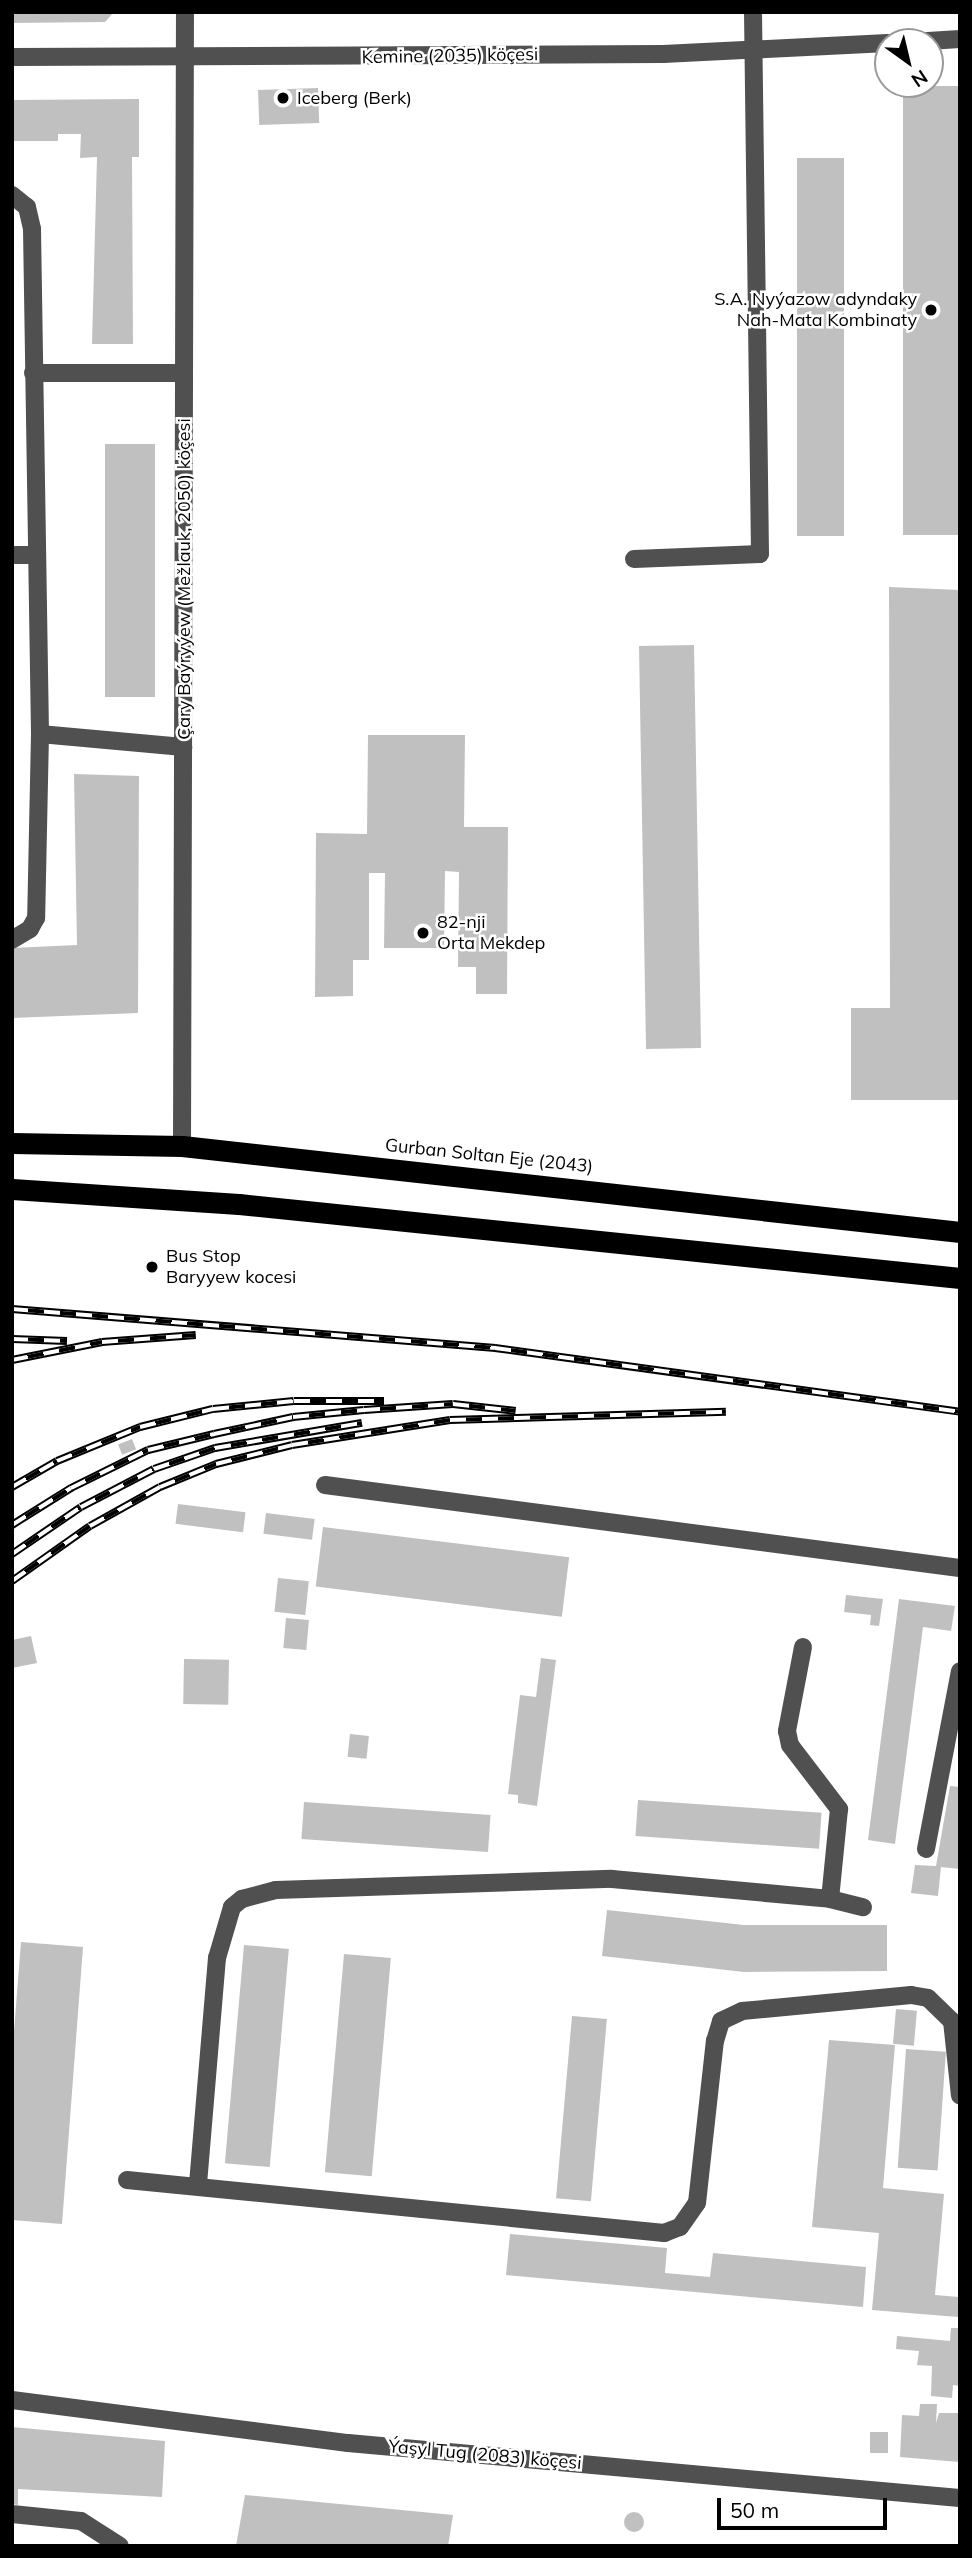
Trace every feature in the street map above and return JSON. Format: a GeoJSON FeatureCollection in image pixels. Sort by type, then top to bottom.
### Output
{"type":"FeatureCollection","features":[{"type":"Feature","properties":{"kind":"highway","name":"Gurban Soltan Eje (2043)"},"geometry":{"type":"LineString","coordinates":[[12,1143],[182,1146],[960,1232]]}},
{"type":"Feature","properties":{"kind":"highway"},"geometry":{"type":"LineString","coordinates":[[12,1189],[267,1207],[960,1278]]}},
{"type":"Feature","properties":{"kind":"street","name":"Çary Baýryýew (Mežlauk, 2050) köçesi"},"geometry":{"type":"LineString","coordinates":[[182,1146],[186,12]]}},
{"type":"Feature","properties":{"kind":"street"},"geometry":{"type":"LineString","coordinates":[[634,559],[760,554],[753,12]]}},
{"type":"Feature","properties":{"kind":"street","name":"Kemine (2035) köçesi"},"geometry":{"type":"LineString","coordinates":[[12,57],[185,55],[322,58],[754,51],[874,44]]}},
{"type":"Feature","properties":{"kind":"street"},"geometry":{"type":"LineString","coordinates":[[12,195],[27,207],[33,229],[34,555],[40,734],[36,918],[25,932],[12,940]]}},
{"type":"Feature","properties":{"kind":"street"},"geometry":{"type":"LineString","coordinates":[[33,373],[184,373]]}},
{"type":"Feature","properties":{"kind":"street"},"geometry":{"type":"LineString","coordinates":[[12,555],[34,555]]}},
{"type":"Feature","properties":{"kind":"street"},"geometry":{"type":"LineString","coordinates":[[40,734],[183,747]]}},
{"type":"Feature","properties":{"kind":"street"},"geometry":{"type":"LineString","coordinates":[[325,1485],[960,1568]]}},
{"type":"Feature","properties":{"kind":"street"},"geometry":{"type":"LineString","coordinates":[[803,1647],[787,1731],[790,1745],[839,1809],[830,1899]]}},
{"type":"Feature","properties":{"kind":"street"},"geometry":{"type":"LineString","coordinates":[[926,1849],[960,1671]]}},
{"type":"Feature","properties":{"kind":"street"},"geometry":{"type":"LineString","coordinates":[[198,2184],[217,1958],[232,1907],[242,1899],[276,1889],[612,1879],[830,1899],[863,1907]]}},
{"type":"Feature","properties":{"kind":"street"},"geometry":{"type":"LineString","coordinates":[[127,2180],[198,2184],[664,2233],[680,2227],[697,2203],[715,2041],[721,2021],[742,2011],[911,1995],[928,1998],[952,2021],[960,2096]]}},
{"type":"Feature","properties":{"kind":"street","name":"Ýaşyl Tug (2083) köçesi"},"geometry":{"type":"LineString","coordinates":[[12,2400],[348,2443],[960,2498]]}},
{"type":"Feature","properties":{"kind":"street"},"geometry":{"type":"LineString","coordinates":[[12,2514],[81,2521],[120,2546]]}},
{"type":"Feature","properties":{"kind":"building"},"geometry":{"type":"Polygon","coordinates":[[[12,12],[114,12],[105,22],[12,23],[12,12]]]}},
{"type":"Feature","properties":{"kind":"building","name":"S.A. Nyýazow adyndaky Nah-Mata Kombinaty"},"geometry":{"type":"Polygon","coordinates":[[[944,86],[960,86],[960,535],[903,535],[903,98],[944,98],[944,86]]]}},
{"type":"Feature","properties":{"kind":"building"},"geometry":{"type":"Polygon","coordinates":[[[318,88],[319,123],[259,125],[258,90],[318,88]]]}},
{"type":"Feature","properties":{"kind":"building"},"geometry":{"type":"Polygon","coordinates":[[[139,99],[139,157],[132,157],[133,344],[92,344],[97,157],[80,158],[81,134],[58,134],[58,141],[12,141],[12,100],[139,99]]]}},
{"type":"Feature","properties":{"kind":"building"},"geometry":{"type":"Polygon","coordinates":[[[797,158],[844,158],[844,536],[797,536],[797,158]]]}},
{"type":"Feature","properties":{"kind":"building"},"geometry":{"type":"Polygon","coordinates":[[[105,444],[155,444],[155,697],[105,697],[105,444]]]}},
{"type":"Feature","properties":{"kind":"building"},"geometry":{"type":"Polygon","coordinates":[[[889,587],[960,590],[960,1100],[851,1100],[851,1008],[890,1008],[889,587]]]}},
{"type":"Feature","properties":{"kind":"building"},"geometry":{"type":"Polygon","coordinates":[[[694,645],[701,1048],[646,1049],[639,646],[694,645]]]}},
{"type":"Feature","properties":{"kind":"building"},"geometry":{"type":"Polygon","coordinates":[[[368,735],[465,735],[464,827],[508,827],[507,994],[476,994],[476,967],[458,967],[459,872],[445,871],[444,948],[384,948],[385,873],[369,873],[369,960],[353,960],[353,996],[315,997],[316,833],[367,834],[368,735]]]}},
{"type":"Feature","properties":{"kind":"building"},"geometry":{"type":"Polygon","coordinates":[[[74,774],[139,776],[138,1013],[12,1018],[12,948],[77,945],[74,774]]]}},
{"type":"Feature","properties":{"kind":"building"},"geometry":{"type":"Polygon","coordinates":[[[132,1439],[136,1449],[122,1455],[118,1445],[132,1439]]]}},
{"type":"Feature","properties":{"kind":"building"},"geometry":{"type":"Polygon","coordinates":[[[178,1504],[245,1512],[243,1532],[176,1524],[178,1504]]]}},
{"type":"Feature","properties":{"kind":"building"},"geometry":{"type":"Polygon","coordinates":[[[266,1513],[315,1519],[312,1540],[263,1534],[266,1513]]]}},
{"type":"Feature","properties":{"kind":"building"},"geometry":{"type":"Polygon","coordinates":[[[323,1527],[569,1557],[562,1617],[316,1587],[323,1527]]]}},
{"type":"Feature","properties":{"kind":"building"},"geometry":{"type":"Polygon","coordinates":[[[278,1578],[309,1581],[305,1615],[274,1612],[278,1578]]]}},
{"type":"Feature","properties":{"kind":"building"},"geometry":{"type":"Polygon","coordinates":[[[846,1595],[883,1599],[879,1626],[870,1625],[871,1615],[844,1612],[846,1595]]]}},
{"type":"Feature","properties":{"kind":"building"},"geometry":{"type":"Polygon","coordinates":[[[899,1599],[955,1606],[951,1631],[923,1627],[895,1844],[868,1840],[899,1599]]]}},
{"type":"Feature","properties":{"kind":"building"},"geometry":{"type":"Polygon","coordinates":[[[286,1618],[309,1620],[306,1650],[283,1648],[286,1618]]]}},
{"type":"Feature","properties":{"kind":"building"},"geometry":{"type":"Polygon","coordinates":[[[31,1636],[37,1663],[12,1668],[12,1640],[31,1636]]]}},
{"type":"Feature","properties":{"kind":"building"},"geometry":{"type":"Polygon","coordinates":[[[541,1658],[556,1660],[537,1806],[518,1803],[518,1795],[508,1794],[520,1695],[536,1697],[541,1658]]]}},
{"type":"Feature","properties":{"kind":"building"},"geometry":{"type":"Polygon","coordinates":[[[184,1659],[229,1660],[228,1705],[183,1704],[184,1659]]]}},
{"type":"Feature","properties":{"kind":"building"},"geometry":{"type":"Polygon","coordinates":[[[350,1734],[369,1736],[366,1759],[348,1757],[350,1734]]]}},
{"type":"Feature","properties":{"kind":"building"},"geometry":{"type":"Polygon","coordinates":[[[950,1786],[960,1787],[960,1869],[941,1867],[938,1896],[911,1893],[915,1865],[936,1866],[950,1786]]]}},
{"type":"Feature","properties":{"kind":"building"},"geometry":{"type":"Polygon","coordinates":[[[638,1800],[822,1813],[819,1849],[635,1836],[638,1800]]]}},
{"type":"Feature","properties":{"kind":"building"},"geometry":{"type":"Polygon","coordinates":[[[304,1802],[491,1815],[488,1852],[301,1839],[304,1802]]]}},
{"type":"Feature","properties":{"kind":"building"},"geometry":{"type":"Polygon","coordinates":[[[607,1910],[744,1925],[887,1925],[887,1971],[744,1972],[602,1956],[607,1910]]]}},
{"type":"Feature","properties":{"kind":"building"},"geometry":{"type":"Polygon","coordinates":[[[21,1942],[83,1947],[62,2224],[12,2220],[12,2057],[21,1942]]]}},
{"type":"Feature","properties":{"kind":"building"},"geometry":{"type":"Polygon","coordinates":[[[244,1945],[289,1949],[270,2167],[225,2163],[244,1945]]]}},
{"type":"Feature","properties":{"kind":"building"},"geometry":{"type":"Polygon","coordinates":[[[344,1954],[391,1958],[372,2176],[325,2172],[344,1954]]]}},
{"type":"Feature","properties":{"kind":"building"},"geometry":{"type":"Polygon","coordinates":[[[896,2009],[917,2011],[914,2046],[893,2044],[896,2009]]]}},
{"type":"Feature","properties":{"kind":"building"},"geometry":{"type":"Polygon","coordinates":[[[572,2016],[607,2019],[591,2201],[556,2198],[572,2016]]]}},
{"type":"Feature","properties":{"kind":"building"},"geometry":{"type":"Polygon","coordinates":[[[829,2040],[895,2045],[883,2188],[944,2194],[935,2295],[959,2297],[958,2317],[872,2310],[879,2233],[812,2227],[829,2040]]]}},
{"type":"Feature","properties":{"kind":"building"},"geometry":{"type":"Polygon","coordinates":[[[906,2049],[946,2052],[938,2171],[898,2168],[906,2049]]]}},
{"type":"Feature","properties":{"kind":"building"},"geometry":{"type":"Polygon","coordinates":[[[510,2234],[667,2248],[665,2273],[710,2277],[713,2253],[866,2267],[863,2307],[506,2275],[510,2234]]]}},
{"type":"Feature","properties":{"kind":"building"},"geometry":{"type":"Polygon","coordinates":[[[951,2328],[960,2328],[960,2386],[953,2385],[952,2398],[931,2396],[932,2366],[917,2365],[919,2351],[896,2349],[897,2336],[950,2341],[951,2328]]]}},
{"type":"Feature","properties":{"kind":"building"},"geometry":{"type":"Polygon","coordinates":[[[920,2404],[937,2404],[936,2423],[939,2413],[960,2413],[959,2462],[900,2457],[902,2415],[919,2416],[920,2404]]]}},
{"type":"Feature","properties":{"kind":"building"},"geometry":{"type":"Polygon","coordinates":[[[12,2427],[165,2441],[162,2497],[18,2489],[18,2505],[12,2504],[12,2427]]]}},
{"type":"Feature","properties":{"kind":"building"},"geometry":{"type":"Polygon","coordinates":[[[870,2432],[888,2432],[888,2453],[870,2453],[870,2432]]]}},
{"type":"Feature","properties":{"kind":"building"},"geometry":{"type":"Polygon","coordinates":[[[245,2495],[453,2515],[448,2546],[236,2546],[245,2495]]]}},
{"type":"Feature","properties":{"kind":"building"},"geometry":{"type":"Polygon","coordinates":[[[634,2512],[641,2515],[644,2522],[641,2529],[634,2532],[627,2529],[624,2522],[627,2515],[634,2512]]]}},
{"type":"Feature","properties":{"kind":"railway"},"geometry":{"type":"LineString","coordinates":[[12,1309],[495,1348],[960,1412]]}},
{"type":"Feature","properties":{"kind":"railway"},"geometry":{"type":"LineString","coordinates":[[12,1360],[102,1342],[196,1335]]}},
{"type":"Feature","properties":{"kind":"railway"},"geometry":{"type":"LineString","coordinates":[[12,1339],[67,1341]]}},
{"type":"Feature","properties":{"kind":"railway"},"geometry":{"type":"LineString","coordinates":[[12,1487],[57,1461],[140,1427],[213,1409],[294,1401],[384,1401]]}},
{"type":"Feature","properties":{"kind":"railway"},"geometry":{"type":"LineString","coordinates":[[12,1525],[71,1488],[148,1450],[214,1434],[293,1417],[364,1410],[453,1404],[516,1411]]}},
{"type":"Feature","properties":{"kind":"railway"},"geometry":{"type":"LineString","coordinates":[[12,1581],[90,1526],[160,1487],[216,1464],[292,1445],[450,1420],[726,1412]]}},
{"type":"Feature","properties":{"kind":"railway"},"geometry":{"type":"LineString","coordinates":[[12,1554],[81,1507],[154,1469],[215,1448],[362,1423]]}},
{"type":"Feature","properties":{"kind":"place","name":"Iceberg (Berk)"},"geometry":{"type":"Point","coordinates":[283,98]}},
{"type":"Feature","properties":{"kind":"place","name":"S.A. Nyýazow adyndaky Nah-Mata Kombinaty"},"geometry":{"type":"Point","coordinates":[931,310]}},
{"type":"Feature","properties":{"kind":"place","name":"82-nji Orta Mekdep"},"geometry":{"type":"Point","coordinates":[423,933]}},
{"type":"Feature","properties":{"kind":"place","name":"Bus Stop Baryyew kocesi"},"geometry":{"type":"Point","coordinates":[152,1267]}}]}
